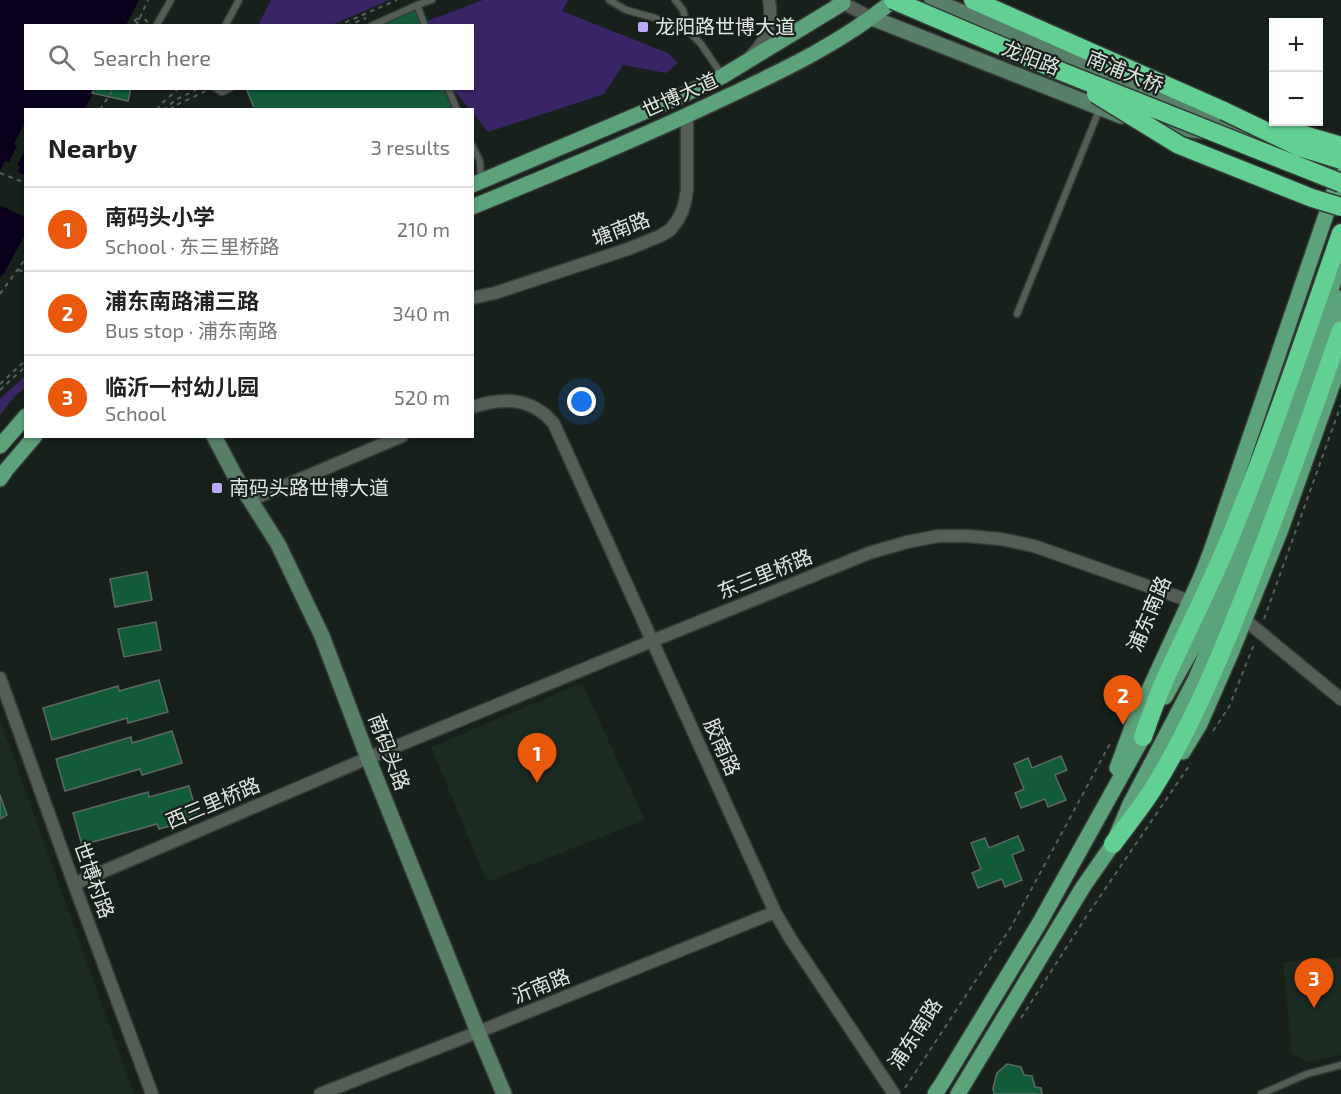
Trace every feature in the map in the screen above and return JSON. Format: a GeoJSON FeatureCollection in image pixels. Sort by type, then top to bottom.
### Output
{"type":"FeatureCollection","features":[{"type":"Feature","properties":{"kind":"highway","name":"南浦大桥"},"geometry":{"type":"LineString","coordinates":[[893,0],[1050,67],[1341,172]]}},
{"type":"Feature","properties":{"kind":"highway","name":"南浦大桥"},"geometry":{"type":"LineString","coordinates":[[973,0],[1224,111],[1299,147],[1341,172]]}},
{"type":"Feature","properties":{"kind":"highway"},"geometry":{"type":"LineString","coordinates":[[1050,67],[1179,145],[1312,198],[1341,207]]}},
{"type":"Feature","properties":{"kind":"highway"},"geometry":{"type":"LineString","coordinates":[[1224,111],[1341,146]]}},
{"type":"Feature","properties":{"kind":"highway"},"geometry":{"type":"LineString","coordinates":[[1143,737],[1165,680],[1232,534],[1291,379],[1341,233]]}},
{"type":"Feature","properties":{"kind":"highway"},"geometry":{"type":"LineString","coordinates":[[1113,844],[1152,791],[1185,733],[1225,643],[1256,567],[1341,330]]}},
{"type":"Feature","properties":{"kind":"main road","name":"世博大道"},"geometry":{"type":"LineString","coordinates":[[474,206],[687,116],[760,81],[832,44],[872,18],[893,0]]}},
{"type":"Feature","properties":{"kind":"main road","name":"龙阳路"},"geometry":{"type":"LineString","coordinates":[[932,0],[1016,34],[1251,138],[1341,172]]}},
{"type":"Feature","properties":{"kind":"main road","name":"世博大道"},"geometry":{"type":"LineString","coordinates":[[477,183],[677,98],[723,76],[842,1]]}},
{"type":"Feature","properties":{"kind":"main road","name":"龙阳路"},"geometry":{"type":"LineString","coordinates":[[872,18],[1138,123],[1251,138]]}},
{"type":"Feature","properties":{"kind":"main road","name":"浦东南路"},"geometry":{"type":"LineString","coordinates":[[1101,811],[1132,727],[1211,551],[1341,172]]}},
{"type":"Feature","properties":{"kind":"main road","name":"浦东南路"},"geometry":{"type":"LineString","coordinates":[[935,1094],[1040,922],[1198,638],[1235,555],[1274,456],[1341,261]]}},
{"type":"Feature","properties":{"kind":"main road"},"geometry":{"type":"LineString","coordinates":[[958,1094],[1083,887],[1113,844],[1130,804],[1195,680],[1249,554],[1341,298]]}},
{"type":"Feature","properties":{"kind":"main road"},"geometry":{"type":"LineString","coordinates":[[1083,887],[1145,815],[1200,724],[1280,532],[1341,361]]}},
{"type":"Feature","properties":{"kind":"main road"},"geometry":{"type":"LineString","coordinates":[[0,446],[24,418]]}},
{"type":"Feature","properties":{"kind":"main road"},"geometry":{"type":"LineString","coordinates":[[0,479],[33,438]]}},
{"type":"Feature","properties":{"kind":"main road","name":"南码头路"},"geometry":{"type":"LineString","coordinates":[[215,438],[235,476],[278,544],[322,636],[368,758],[504,1094]]}},
{"type":"Feature","properties":{"kind":"street"},"geometry":{"type":"LineString","coordinates":[[723,76],[753,54],[764,40],[770,23],[769,0]]}},
{"type":"Feature","properties":{"kind":"street","name":"龙阳路"},"geometry":{"type":"LineString","coordinates":[[842,1],[872,18]]}},
{"type":"Feature","properties":{"kind":"street","name":"塘南路"},"geometry":{"type":"LineString","coordinates":[[474,298],[495,293],[628,249],[670,230],[677,221],[685,202],[687,189],[687,116]]}},
{"type":"Feature","properties":{"kind":"street","name":"胶南路"},"geometry":{"type":"LineString","coordinates":[[474,405],[505,400],[521,402],[534,406],[546,414],[554,424],[775,912],[892,1093]]}},
{"type":"Feature","properties":{"kind":"street"},"geometry":{"type":"LineString","coordinates":[[251,500],[397,438]]}},
{"type":"Feature","properties":{"kind":"street","name":"东三里桥路"},"geometry":{"type":"LineString","coordinates":[[368,758],[869,553],[907,542],[938,537],[968,536],[1001,539],[1034,546],[1190,601]]}},
{"type":"Feature","properties":{"kind":"street"},"geometry":{"type":"LineString","coordinates":[[1244,619],[1341,699]]}},
{"type":"Feature","properties":{"kind":"street","name":"世博村路"},"geometry":{"type":"LineString","coordinates":[[0,678],[153,1094]]}},
{"type":"Feature","properties":{"kind":"street","name":"西三里桥路"},"geometry":{"type":"LineString","coordinates":[[74,884],[368,758]]}},
{"type":"Feature","properties":{"kind":"street","name":"沂南路"},"geometry":{"type":"LineString","coordinates":[[320,1094],[775,912]]}},
{"type":"Feature","properties":{"kind":"lane"},"geometry":{"type":"LineString","coordinates":[[157,24],[171,0]]}},
{"type":"Feature","properties":{"kind":"lane"},"geometry":{"type":"LineString","coordinates":[[226,24],[239,0]]}},
{"type":"Feature","properties":{"kind":"lane"},"geometry":{"type":"LineString","coordinates":[[375,24],[417,4],[432,0]]}},
{"type":"Feature","properties":{"kind":"lane"},"geometry":{"type":"LineString","coordinates":[[609,0],[626,10],[655,18],[689,32],[701,44],[723,76]]}},
{"type":"Feature","properties":{"kind":"lane"},"geometry":{"type":"LineString","coordinates":[[675,0],[683,10],[689,32]]}},
{"type":"Feature","properties":{"kind":"lane"},"geometry":{"type":"LineString","coordinates":[[417,4],[424,24]]}},
{"type":"Feature","properties":{"kind":"lane"},"geometry":{"type":"LineString","coordinates":[[449,90],[456,108]]}},
{"type":"Feature","properties":{"kind":"lane"},"geometry":{"type":"LineString","coordinates":[[1017,314],[1100,108]]}},
{"type":"Feature","properties":{"kind":"lane"},"geometry":{"type":"LineString","coordinates":[[474,149],[480,161],[477,183]]}},
{"type":"Feature","properties":{"kind":"lane"},"geometry":{"type":"LineString","coordinates":[[1261,1094],[1307,1074],[1341,1065]]}},
{"type":"Feature","properties":{"kind":"path"},"geometry":{"type":"LineString","coordinates":[[136,24],[148,0]]}},
{"type":"Feature","properties":{"kind":"path"},"geometry":{"type":"LineString","coordinates":[[342,24],[397,0]]}},
{"type":"Feature","properties":{"kind":"path"},"geometry":{"type":"LineString","coordinates":[[136,24],[133,18],[146,20]]}},
{"type":"Feature","properties":{"kind":"path"},"geometry":{"type":"LineString","coordinates":[[101,108],[113,90]]}},
{"type":"Feature","properties":{"kind":"path"},"geometry":{"type":"LineString","coordinates":[[158,108],[177,90]]}},
{"type":"Feature","properties":{"kind":"path"},"geometry":{"type":"LineString","coordinates":[[166,108],[196,90]]}},
{"type":"Feature","properties":{"kind":"path"},"geometry":{"type":"LineString","coordinates":[[172,108],[206,90]]}},
{"type":"Feature","properties":{"kind":"path"},"geometry":{"type":"LineString","coordinates":[[0,172],[24,182]]}},
{"type":"Feature","properties":{"kind":"path"},"geometry":{"type":"LineString","coordinates":[[0,294],[24,261]]}},
{"type":"Feature","properties":{"kind":"path"},"geometry":{"type":"LineString","coordinates":[[18,270],[24,272]]}},
{"type":"Feature","properties":{"kind":"path"},"geometry":{"type":"LineString","coordinates":[[0,384],[24,362]]}},
{"type":"Feature","properties":{"kind":"path"},"geometry":{"type":"LineString","coordinates":[[0,390],[24,368]]}},
{"type":"Feature","properties":{"kind":"path","name":"浦东南路"},"geometry":{"type":"LineString","coordinates":[[892,1093],[1011,927],[1113,738]]}},
{"type":"Feature","properties":{"kind":"shaded area"},"geometry":{"type":"Polygon","coordinates":[[[0,0],[139,0],[127,24],[24,24],[24,90],[94,90],[86,108],[24,108],[24,237],[0,277],[0,0]]]}},
{"type":"Feature","properties":{"kind":"shaded area"},"geometry":{"type":"Polygon","coordinates":[[[271,0],[389,0],[334,24],[259,24],[271,0]]]}},
{"type":"Feature","properties":{"kind":"shaded area"},"geometry":{"type":"Polygon","coordinates":[[[483,0],[568,0],[562,11],[668,53],[678,63],[666,73],[623,65],[604,94],[488,132],[474,114],[474,108],[469,108],[453,90],[474,90],[474,24],[422,23],[483,0]]]}},
{"type":"Feature","properties":{"kind":"shaded area"},"geometry":{"type":"Polygon","coordinates":[[[24,377],[24,389],[0,415],[0,399],[24,377]]]}},
{"type":"Feature","properties":{"kind":"shaded area"},"geometry":{"type":"Polygon","coordinates":[[[582,683],[645,820],[487,882],[431,747],[582,683]]]}},
{"type":"Feature","properties":{"kind":"shaded area"},"geometry":{"type":"Polygon","coordinates":[[[0,719],[134,1094],[0,1094],[0,719]]]}},
{"type":"Feature","properties":{"kind":"shaded area"},"geometry":{"type":"Polygon","coordinates":[[[1341,957],[1341,1055],[1307,1062],[1292,1054],[1283,962],[1341,957]]]}},
{"type":"Feature","properties":{"kind":"pier"},"geometry":{"type":"Polygon","coordinates":[[[24,124],[24,152],[17,166],[20,167],[18,172],[24,175],[24,217],[1,206],[0,208],[0,171],[5,161],[9,162],[17,146],[14,144],[24,124]]]}},
{"type":"Feature","properties":{"kind":"building"},"geometry":{"type":"Polygon","coordinates":[[[415,8],[422,24],[376,24],[415,8]]]}},
{"type":"Feature","properties":{"kind":"building"},"geometry":{"type":"Polygon","coordinates":[[[94,90],[131,90],[128,101],[92,93],[94,90]]]}},
{"type":"Feature","properties":{"kind":"building"},"geometry":{"type":"Polygon","coordinates":[[[247,90],[449,90],[456,108],[254,108],[247,90]]]}},
{"type":"Feature","properties":{"kind":"building"},"geometry":{"type":"Polygon","coordinates":[[[147,572],[152,600],[115,607],[110,579],[147,572]]]}},
{"type":"Feature","properties":{"kind":"building"},"geometry":{"type":"Polygon","coordinates":[[[156,622],[161,650],[124,657],[118,629],[156,622]]]}},
{"type":"Feature","properties":{"kind":"building"},"geometry":{"type":"Polygon","coordinates":[[[159,680],[168,712],[128,723],[127,718],[52,740],[43,708],[118,686],[119,691],[159,680]]]}},
{"type":"Feature","properties":{"kind":"building"},"geometry":{"type":"Polygon","coordinates":[[[172,731],[182,763],[142,775],[140,769],[65,791],[56,759],[131,737],[132,743],[172,731]]]}},
{"type":"Feature","properties":{"kind":"building"},"geometry":{"type":"Polygon","coordinates":[[[1061,756],[1067,770],[1055,775],[1066,800],[1048,807],[1045,799],[1021,808],[1015,793],[1024,789],[1014,764],[1028,758],[1032,768],[1061,756]]]}},
{"type":"Feature","properties":{"kind":"building"},"geometry":{"type":"Polygon","coordinates":[[[189,786],[198,818],[159,829],[157,824],[82,845],[73,813],[148,792],[149,797],[189,786]]]}},
{"type":"Feature","properties":{"kind":"building"},"geometry":{"type":"Polygon","coordinates":[[[0,795],[7,815],[0,819],[0,795]]]}},
{"type":"Feature","properties":{"kind":"building"},"geometry":{"type":"Polygon","coordinates":[[[1018,836],[1024,850],[1012,855],[1022,880],[1005,887],[1002,879],[978,888],[972,873],[981,869],[971,843],[985,838],[989,848],[1018,836]]]}},
{"type":"Feature","properties":{"kind":"building"},"geometry":{"type":"Polygon","coordinates":[[[1007,1064],[1021,1067],[1024,1075],[1032,1076],[1035,1087],[1041,1088],[1042,1094],[994,1094],[993,1088],[997,1073],[1007,1064]]]}},
{"type":"Feature","properties":{"kind":"place","name":"龙阳路世博大道"},"geometry":{"type":"Point","coordinates":[643,27]}},
{"type":"Feature","properties":{"kind":"place","name":"南码头路世博大道"},"geometry":{"type":"Point","coordinates":[217,488]}},
{"type":"Feature","properties":{"kind":"place","name":"浦东南路浦三路"},"geometry":{"type":"Point","coordinates":[1123,725]}},
{"type":"Feature","properties":{"kind":"place","name":"南码头小学"},"geometry":{"type":"Point","coordinates":[537,783]}},
{"type":"Feature","properties":{"kind":"place","name":"临沂一村幼儿园"},"geometry":{"type":"Point","coordinates":[1314,1008]}}]}
